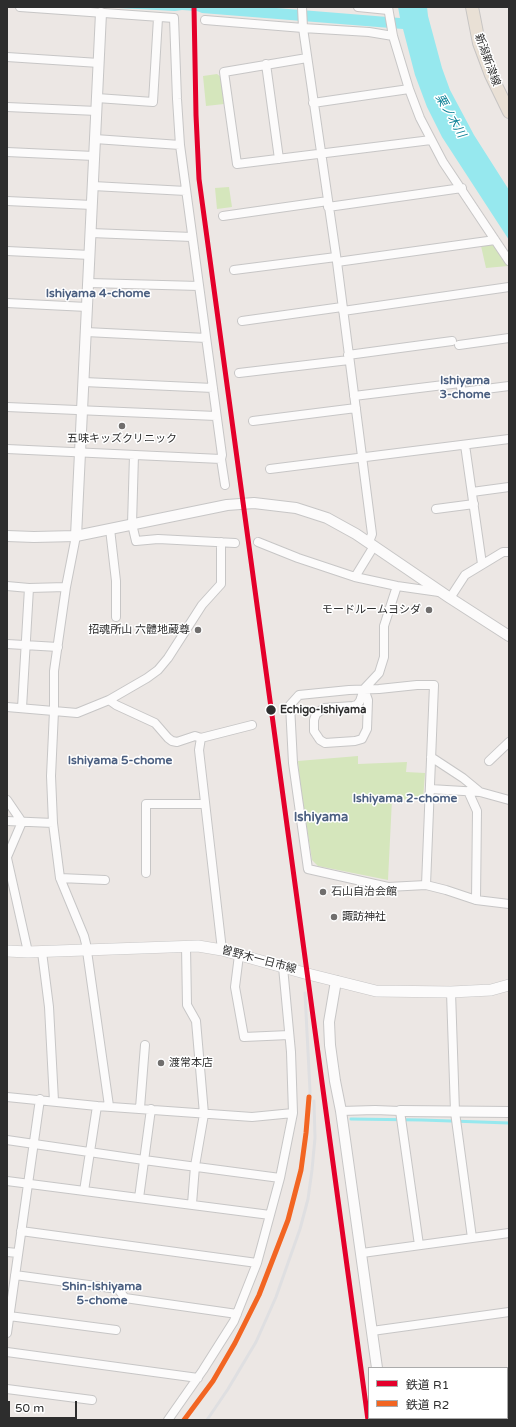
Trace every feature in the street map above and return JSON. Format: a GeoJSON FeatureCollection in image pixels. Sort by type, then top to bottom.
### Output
{"type":"FeatureCollection","features":[{"type":"Feature","properties":{"kind":"main road","name":"新潟新津線"},"geometry":{"type":"LineString","coordinates":[[472,7],[479,43],[491,75],[509,112]]}},
{"type":"Feature","properties":{"kind":"main road","name":"曽野木一日市線"},"geometry":{"type":"LineString","coordinates":[[7,951],[42,952],[186,946],[222,950],[376,991],[451,992],[491,990],[509,985]]}},
{"type":"Feature","properties":{"kind":"street"},"geometry":{"type":"LineString","coordinates":[[20,7],[101,10],[158,18],[174,18],[180,145],[225,485]]}},
{"type":"Feature","properties":{"kind":"street"},"geometry":{"type":"LineString","coordinates":[[302,7],[307,58],[343,309],[372,534],[371,544],[355,578]]}},
{"type":"Feature","properties":{"kind":"street"},"geometry":{"type":"LineString","coordinates":[[358,7],[389,11],[392,33],[409,90],[420,118],[443,162],[462,188],[509,261]]}},
{"type":"Feature","properties":{"kind":"street"},"geometry":{"type":"LineString","coordinates":[[101,10],[76,536],[66,587],[54,671],[51,776],[53,823],[60,878],[84,936],[109,1106]]}},
{"type":"Feature","properties":{"kind":"street"},"geometry":{"type":"LineString","coordinates":[[97,98],[153,102],[158,18]]}},
{"type":"Feature","properties":{"kind":"street"},"geometry":{"type":"LineString","coordinates":[[204,20],[392,33]]}},
{"type":"Feature","properties":{"kind":"street"},"geometry":{"type":"LineString","coordinates":[[7,57],[99,63]]}},
{"type":"Feature","properties":{"kind":"street"},"geometry":{"type":"LineString","coordinates":[[307,58],[224,72],[237,164],[431,140]]}},
{"type":"Feature","properties":{"kind":"street"},"geometry":{"type":"LineString","coordinates":[[266,64],[278,159]]}},
{"type":"Feature","properties":{"kind":"street"},"geometry":{"type":"LineString","coordinates":[[314,103],[409,90]]}},
{"type":"Feature","properties":{"kind":"street"},"geometry":{"type":"LineString","coordinates":[[7,107],[96,111]]}},
{"type":"Feature","properties":{"kind":"street"},"geometry":{"type":"LineString","coordinates":[[95,139],[180,145]]}},
{"type":"Feature","properties":{"kind":"street"},"geometry":{"type":"LineString","coordinates":[[7,152],[94,156]]}},
{"type":"Feature","properties":{"kind":"street"},"geometry":{"type":"LineString","coordinates":[[93,186],[186,191]]}},
{"type":"Feature","properties":{"kind":"street"},"geometry":{"type":"LineString","coordinates":[[223,216],[462,188]]}},
{"type":"Feature","properties":{"kind":"street"},"geometry":{"type":"LineString","coordinates":[[7,201],[92,205]]}},
{"type":"Feature","properties":{"kind":"street"},"geometry":{"type":"LineString","coordinates":[[91,233],[192,237]]}},
{"type":"Feature","properties":{"kind":"street"},"geometry":{"type":"LineString","coordinates":[[234,270],[495,240]]}},
{"type":"Feature","properties":{"kind":"street"},"geometry":{"type":"LineString","coordinates":[[7,251],[90,255]]}},
{"type":"Feature","properties":{"kind":"street"},"geometry":{"type":"LineString","coordinates":[[89,283],[199,286]]}},
{"type":"Feature","properties":{"kind":"street"},"geometry":{"type":"LineString","coordinates":[[242,321],[509,287]]}},
{"type":"Feature","properties":{"kind":"street"},"geometry":{"type":"LineString","coordinates":[[7,304],[87,307]]}},
{"type":"Feature","properties":{"kind":"street"},"geometry":{"type":"LineString","coordinates":[[86,332],[206,338]]}},
{"type":"Feature","properties":{"kind":"street"},"geometry":{"type":"LineString","coordinates":[[240,373],[455,343],[509,338]]}},
{"type":"Feature","properties":{"kind":"street"},"geometry":{"type":"LineString","coordinates":[[84,382],[213,388]]}},
{"type":"Feature","properties":{"kind":"street"},"geometry":{"type":"LineString","coordinates":[[354,396],[460,383],[462,392],[509,386]]}},
{"type":"Feature","properties":{"kind":"street"},"geometry":{"type":"LineString","coordinates":[[7,407],[216,416]]}},
{"type":"Feature","properties":{"kind":"street"},"geometry":{"type":"LineString","coordinates":[[253,421],[356,408]]}},
{"type":"Feature","properties":{"kind":"street"},"geometry":{"type":"LineString","coordinates":[[270,469],[509,439]]}},
{"type":"Feature","properties":{"kind":"street"},"geometry":{"type":"LineString","coordinates":[[465,445],[482,564]]}},
{"type":"Feature","properties":{"kind":"street"},"geometry":{"type":"LineString","coordinates":[[7,449],[221,459]]}},
{"type":"Feature","properties":{"kind":"street"},"geometry":{"type":"LineString","coordinates":[[134,455],[132,524],[136,541],[158,539],[235,543]]}},
{"type":"Feature","properties":{"kind":"street"},"geometry":{"type":"LineString","coordinates":[[472,492],[509,487]]}},
{"type":"Feature","properties":{"kind":"street"},"geometry":{"type":"LineString","coordinates":[[7,536],[76,536],[227,505],[254,503],[281,506],[313,513],[342,526],[509,636]]}},
{"type":"Feature","properties":{"kind":"street"},"geometry":{"type":"LineString","coordinates":[[436,509],[474,504]]}},
{"type":"Feature","properties":{"kind":"street"},"geometry":{"type":"LineString","coordinates":[[110,529],[116,581],[116,617]]}},
{"type":"Feature","properties":{"kind":"street"},"geometry":{"type":"LineString","coordinates":[[7,707],[77,713],[109,700],[158,670],[168,658],[202,605],[221,584],[221,542]]}},
{"type":"Feature","properties":{"kind":"street"},"geometry":{"type":"LineString","coordinates":[[258,542],[355,578],[446,595]]}},
{"type":"Feature","properties":{"kind":"street"},"geometry":{"type":"LineString","coordinates":[[446,595],[465,575],[503,552],[509,552]]}},
{"type":"Feature","properties":{"kind":"street"},"geometry":{"type":"LineString","coordinates":[[7,586],[29,588],[66,587]]}},
{"type":"Feature","properties":{"kind":"street"},"geometry":{"type":"LineString","coordinates":[[364,689],[368,700],[367,729],[362,739],[355,741],[325,743],[320,740],[314,731],[314,720],[316,714],[324,708],[357,705],[364,689],[379,673],[384,657],[384,626],[397,586]]}},
{"type":"Feature","properties":{"kind":"street"},"geometry":{"type":"LineString","coordinates":[[22,708],[29,588]]}},
{"type":"Feature","properties":{"kind":"street"},"geometry":{"type":"LineString","coordinates":[[7,644],[58,647]]}},
{"type":"Feature","properties":{"kind":"street"},"geometry":{"type":"LineString","coordinates":[[426,885],[434,685],[299,695],[290,704],[293,763],[308,869],[388,887],[426,885],[476,900],[509,904]]}},
{"type":"Feature","properties":{"kind":"street"},"geometry":{"type":"LineString","coordinates":[[109,700],[116,705],[155,723],[172,741],[181,741],[195,736],[201,738],[252,725]]}},
{"type":"Feature","properties":{"kind":"street"},"geometry":{"type":"LineString","coordinates":[[352,706],[361,710],[367,718]]}},
{"type":"Feature","properties":{"kind":"street"},"geometry":{"type":"LineString","coordinates":[[201,738],[199,750],[222,950]]}},
{"type":"Feature","properties":{"kind":"street"},"geometry":{"type":"LineString","coordinates":[[489,761],[509,742]]}},
{"type":"Feature","properties":{"kind":"street"},"geometry":{"type":"LineString","coordinates":[[431,757],[463,778],[480,792]]}},
{"type":"Feature","properties":{"kind":"street"},"geometry":{"type":"LineString","coordinates":[[430,790],[480,792],[509,800]]}},
{"type":"Feature","properties":{"kind":"street"},"geometry":{"type":"LineString","coordinates":[[468,791],[477,811],[476,900]]}},
{"type":"Feature","properties":{"kind":"street"},"geometry":{"type":"LineString","coordinates":[[7,800],[22,822]]}},
{"type":"Feature","properties":{"kind":"street"},"geometry":{"type":"LineString","coordinates":[[146,873],[146,804],[205,804]]}},
{"type":"Feature","properties":{"kind":"street"},"geometry":{"type":"LineString","coordinates":[[7,821],[53,823]]}},
{"type":"Feature","properties":{"kind":"street"},"geometry":{"type":"LineString","coordinates":[[22,822],[7,858],[28,952]]}},
{"type":"Feature","properties":{"kind":"street"},"geometry":{"type":"LineString","coordinates":[[60,878],[105,880]]}},
{"type":"Feature","properties":{"kind":"street"},"geometry":{"type":"LineString","coordinates":[[186,946],[187,1005],[196,1021],[204,1114],[195,1166],[192,1204]]}},
{"type":"Feature","properties":{"kind":"street"},"geometry":{"type":"LineString","coordinates":[[42,952],[49,1007],[54,1101]]}},
{"type":"Feature","properties":{"kind":"street"},"geometry":{"type":"LineString","coordinates":[[239,955],[235,987],[244,1037],[289,1035]]}},
{"type":"Feature","properties":{"kind":"street"},"geometry":{"type":"LineString","coordinates":[[168,1420],[198,1378],[234,1321],[257,1263],[280,1178],[293,1112],[291,1052],[283,967]]}},
{"type":"Feature","properties":{"kind":"street"},"geometry":{"type":"LineString","coordinates":[[336,981],[329,1022],[335,1081],[342,1111],[377,1367]]}},
{"type":"Feature","properties":{"kind":"street"},"geometry":{"type":"LineString","coordinates":[[451,992],[455,1112],[472,1238]]}},
{"type":"Feature","properties":{"kind":"street"},"geometry":{"type":"LineString","coordinates":[[140,1108],[145,1045]]}},
{"type":"Feature","properties":{"kind":"street"},"geometry":{"type":"LineString","coordinates":[[7,1097],[40,1099],[97,1106],[252,1117],[293,1112]]}},
{"type":"Feature","properties":{"kind":"street"},"geometry":{"type":"LineString","coordinates":[[7,1333],[32,1144],[40,1099]]}},
{"type":"Feature","properties":{"kind":"street"},"geometry":{"type":"LineString","coordinates":[[84,1191],[97,1106]]}},
{"type":"Feature","properties":{"kind":"street"},"geometry":{"type":"LineString","coordinates":[[139,1198],[151,1109]]}},
{"type":"Feature","properties":{"kind":"street"},"geometry":{"type":"LineString","coordinates":[[342,1111],[509,1112]]}},
{"type":"Feature","properties":{"kind":"street"},"geometry":{"type":"LineString","coordinates":[[400,1111],[418,1246]]}},
{"type":"Feature","properties":{"kind":"street"},"geometry":{"type":"LineString","coordinates":[[7,1140],[280,1178]]}},
{"type":"Feature","properties":{"kind":"street"},"geometry":{"type":"LineString","coordinates":[[7,1181],[270,1215]]}},
{"type":"Feature","properties":{"kind":"street"},"geometry":{"type":"LineString","coordinates":[[21,1231],[257,1263]]}},
{"type":"Feature","properties":{"kind":"street"},"geometry":{"type":"LineString","coordinates":[[362,1253],[509,1233]]}},
{"type":"Feature","properties":{"kind":"street"},"geometry":{"type":"LineString","coordinates":[[7,1252],[18,1253]]}},
{"type":"Feature","properties":{"kind":"street"},"geometry":{"type":"LineString","coordinates":[[15,1274],[118,1289],[125,1298],[237,1314]]}},
{"type":"Feature","properties":{"kind":"street"},"geometry":{"type":"LineString","coordinates":[[9,1310],[116,1330]]}},
{"type":"Feature","properties":{"kind":"street"},"geometry":{"type":"LineString","coordinates":[[372,1331],[509,1312]]}},
{"type":"Feature","properties":{"kind":"street"},"geometry":{"type":"LineString","coordinates":[[7,1352],[198,1378]]}},
{"type":"Feature","properties":{"kind":"street"},"geometry":{"type":"LineString","coordinates":[[7,1389],[92,1400]]}},
{"type":"Feature","properties":{"kind":"green space"},"geometry":{"type":"Polygon","coordinates":[[[217,74],[221,77],[224,104],[206,106],[203,76],[217,74]]]}},
{"type":"Feature","properties":{"kind":"green space"},"geometry":{"type":"Polygon","coordinates":[[[229,187],[232,207],[217,209],[215,188],[229,187]]]}},
{"type":"Feature","properties":{"kind":"green space"},"geometry":{"type":"Polygon","coordinates":[[[491,244],[495,247],[508,266],[486,268],[481,246],[491,244]]]}},
{"type":"Feature","properties":{"kind":"green space"},"geometry":{"type":"Polygon","coordinates":[[[358,756],[358,764],[407,762],[406,772],[425,773],[423,800],[392,799],[388,880],[318,866],[312,860],[300,784],[298,761],[358,756]]]}},
{"type":"Feature","properties":{"kind":"water","name":"栗ノ木川"},"geometry":{"type":"Polygon","coordinates":[[[100,7],[264,7],[400,18],[398,7],[427,7],[442,68],[450,90],[474,135],[509,190],[509,240],[442,137],[427,107],[415,75],[403,29],[202,13],[197,11],[100,7]]]}},
{"type":"Feature","properties":{"kind":"waterway"},"geometry":{"type":"LineString","coordinates":[[351,1119],[509,1123]]}},
{"type":"Feature","properties":{"kind":"railway"},"geometry":{"type":"LineString","coordinates":[[184,1420],[213,1381],[244,1327],[259,1295],[288,1220],[294,1200],[304,1155],[309,1112],[310,1091],[305,993]]}},
{"type":"Feature","properties":{"kind":"railway"},"geometry":{"type":"LineString","coordinates":[[207,1420],[228,1389],[256,1342],[276,1297],[300,1229],[308,1199],[312,1170],[315,1138],[314,1101]]}},
{"type":"Feature","properties":{"kind":"rail line","name":"R1"},"geometry":{"type":"LineString","coordinates":[[194,7],[199,179],[368,1420]]}},
{"type":"Feature","properties":{"kind":"rail line","name":"R2"},"geometry":{"type":"LineString","coordinates":[[184,1420],[213,1381],[235,1343],[259,1295],[278,1246],[288,1220],[301,1170],[309,1097]]}},
{"type":"Feature","properties":{"kind":"place","name":"五味キッズクリニック"},"geometry":{"type":"Point","coordinates":[122,426]}},
{"type":"Feature","properties":{"kind":"place","name":"モードルームヨシダ"},"geometry":{"type":"Point","coordinates":[429,610]}},
{"type":"Feature","properties":{"kind":"place","name":"招魂所山 六體地蔵尊"},"geometry":{"type":"Point","coordinates":[198,630]}},
{"type":"Feature","properties":{"kind":"place","name":"Echigo-Ishiyama"},"geometry":{"type":"Point","coordinates":[271,710]}},
{"type":"Feature","properties":{"kind":"place","name":"石山自治会館"},"geometry":{"type":"Point","coordinates":[323,892]}},
{"type":"Feature","properties":{"kind":"place","name":"諏訪神社"},"geometry":{"type":"Point","coordinates":[334,917]}},
{"type":"Feature","properties":{"kind":"place","name":"渡常本店"},"geometry":{"type":"Point","coordinates":[161,1063]}},
{"type":"Feature","properties":{"kind":"district","name":"Ishiyama 4-chome"},"geometry":{"type":"Point","coordinates":[98,294]}},
{"type":"Feature","properties":{"kind":"district","name":"Ishiyama 3-chome"},"geometry":{"type":"Point","coordinates":[465,388]}},
{"type":"Feature","properties":{"kind":"district","name":"Ishiyama 5-chome"},"geometry":{"type":"Point","coordinates":[120,761]}},
{"type":"Feature","properties":{"kind":"district","name":"Ishiyama 2-chome"},"geometry":{"type":"Point","coordinates":[405,799]}},
{"type":"Feature","properties":{"kind":"district","name":"Ishiyama"},"geometry":{"type":"Point","coordinates":[321,818]}},
{"type":"Feature","properties":{"kind":"district","name":"Shin-Ishiyama 5-chome"},"geometry":{"type":"Point","coordinates":[102,1294]}}]}
